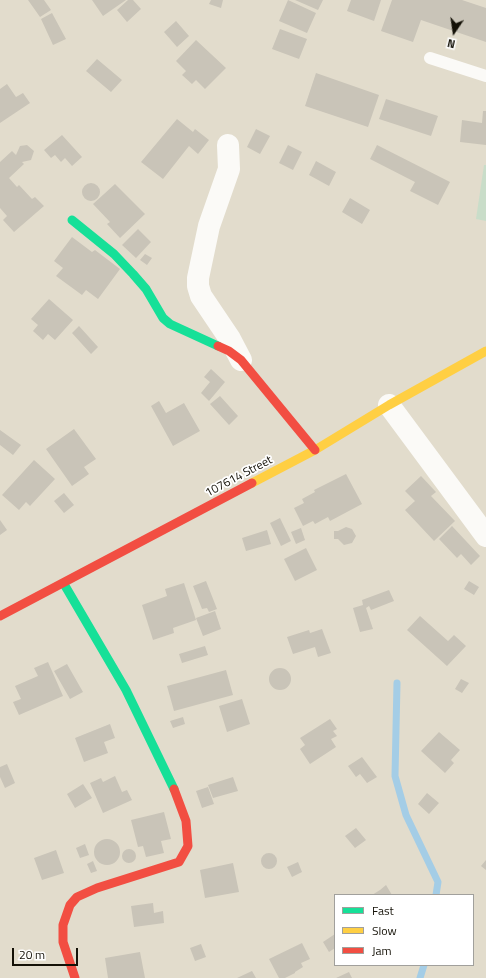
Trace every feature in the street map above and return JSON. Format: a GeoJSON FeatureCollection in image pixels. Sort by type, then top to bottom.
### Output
{"type":"FeatureCollection","features":[{"type":"Feature","properties":{"kind":"street"},"geometry":{"type":"LineString","coordinates":[[228,145],[229,169],[209,226],[202,257],[198,286],[201,296],[230,339],[241,360],[315,450]]}},
{"type":"Feature","properties":{"kind":"street"},"geometry":{"type":"LineString","coordinates":[[72,220],[114,254],[133,274],[146,289],[163,318],[170,324],[229,352],[241,360]]}},
{"type":"Feature","properties":{"kind":"street","name":"107614 Street"},"geometry":{"type":"LineString","coordinates":[[0,616],[64,584],[315,450],[389,405],[486,351]]}},
{"type":"Feature","properties":{"kind":"street"},"geometry":{"type":"LineString","coordinates":[[389,405],[486,536]]}},
{"type":"Feature","properties":{"kind":"street"},"geometry":{"type":"LineString","coordinates":[[64,584],[132,704],[177,796],[186,821],[188,835],[188,846],[179,862],[97,888],[77,897],[70,905],[63,925],[63,942],[75,978]]}},
{"type":"Feature","properties":{"kind":"lane"},"geometry":{"type":"LineString","coordinates":[[430,58],[486,76]]}},
{"type":"Feature","properties":{"kind":"green space"},"geometry":{"type":"Polygon","coordinates":[[[484,165],[486,165],[486,221],[476,219],[484,165]]]}},
{"type":"Feature","properties":{"kind":"building"},"geometry":{"type":"Polygon","coordinates":[[[28,0],[44,0],[51,10],[40,17],[28,0]]]}},
{"type":"Feature","properties":{"kind":"building"},"geometry":{"type":"Polygon","coordinates":[[[92,0],[126,0],[103,16],[92,0]]]}},
{"type":"Feature","properties":{"kind":"building"},"geometry":{"type":"Polygon","coordinates":[[[128,0],[133,0],[141,9],[127,22],[117,10],[128,0]]]}},
{"type":"Feature","properties":{"kind":"building"},"geometry":{"type":"Polygon","coordinates":[[[211,0],[223,0],[221,8],[209,4],[211,0]]]}},
{"type":"Feature","properties":{"kind":"building"},"geometry":{"type":"Polygon","coordinates":[[[288,0],[316,13],[307,33],[279,21],[288,0]]]}},
{"type":"Feature","properties":{"kind":"building"},"geometry":{"type":"Polygon","coordinates":[[[295,0],[323,0],[318,10],[295,0]]]}},
{"type":"Feature","properties":{"kind":"building"},"geometry":{"type":"Polygon","coordinates":[[[351,0],[381,0],[374,21],[347,11],[351,0]]]}},
{"type":"Feature","properties":{"kind":"building"},"geometry":{"type":"Polygon","coordinates":[[[392,0],[462,0],[486,8],[486,42],[421,20],[413,42],[381,31],[392,0]]]}},
{"type":"Feature","properties":{"kind":"building"},"geometry":{"type":"Polygon","coordinates":[[[52,13],[66,39],[53,45],[41,19],[52,13]]]}},
{"type":"Feature","properties":{"kind":"building"},"geometry":{"type":"Polygon","coordinates":[[[176,21],[189,36],[177,47],[164,32],[176,21]]]}},
{"type":"Feature","properties":{"kind":"building"},"geometry":{"type":"Polygon","coordinates":[[[280,29],[307,39],[299,59],[272,49],[280,29]]]}},
{"type":"Feature","properties":{"kind":"building"},"geometry":{"type":"Polygon","coordinates":[[[196,40],[226,68],[205,89],[196,80],[192,84],[182,75],[186,71],[176,61],[196,40]]]}},
{"type":"Feature","properties":{"kind":"building"},"geometry":{"type":"Polygon","coordinates":[[[97,59],[122,80],[111,92],[86,71],[97,59]]]}},
{"type":"Feature","properties":{"kind":"building"},"geometry":{"type":"Polygon","coordinates":[[[316,73],[379,95],[368,127],[305,106],[316,73]]]}},
{"type":"Feature","properties":{"kind":"building"},"geometry":{"type":"Polygon","coordinates":[[[7,84],[16,97],[23,93],[30,103],[0,123],[0,89],[7,84]]]}},
{"type":"Feature","properties":{"kind":"building"},"geometry":{"type":"Polygon","coordinates":[[[386,99],[438,116],[431,136],[379,119],[386,99]]]}},
{"type":"Feature","properties":{"kind":"building"},"geometry":{"type":"Polygon","coordinates":[[[483,111],[486,111],[486,145],[460,142],[462,120],[482,123],[483,111]]]}},
{"type":"Feature","properties":{"kind":"building"},"geometry":{"type":"Polygon","coordinates":[[[177,119],[193,132],[195,129],[209,140],[198,154],[189,146],[163,179],[141,162],[177,119]]]}},
{"type":"Feature","properties":{"kind":"building"},"geometry":{"type":"Polygon","coordinates":[[[256,129],[270,136],[260,154],[247,147],[256,129]]]}},
{"type":"Feature","properties":{"kind":"building"},"geometry":{"type":"Polygon","coordinates":[[[62,135],[82,157],[72,166],[65,158],[61,162],[55,155],[51,158],[44,150],[62,135]]]}},
{"type":"Feature","properties":{"kind":"building"},"geometry":{"type":"Polygon","coordinates":[[[27,145],[34,151],[31,160],[22,162],[24,164],[9,178],[17,187],[19,185],[32,199],[35,197],[44,206],[14,232],[3,220],[7,216],[0,208],[0,162],[12,151],[16,155],[20,146],[27,145]]]}},
{"type":"Feature","properties":{"kind":"building"},"geometry":{"type":"Polygon","coordinates":[[[288,145],[302,152],[293,170],[279,163],[288,145]]]}},
{"type":"Feature","properties":{"kind":"building"},"geometry":{"type":"Polygon","coordinates":[[[377,145],[450,182],[438,205],[410,191],[415,182],[370,159],[377,145]]]}},
{"type":"Feature","properties":{"kind":"building"},"geometry":{"type":"Polygon","coordinates":[[[316,161],[336,172],[329,186],[309,175],[316,161]]]}},
{"type":"Feature","properties":{"kind":"building"},"geometry":{"type":"Polygon","coordinates":[[[91,183],[97,186],[100,192],[97,198],[91,201],[85,198],[82,192],[85,186],[91,183]]]}},
{"type":"Feature","properties":{"kind":"building"},"geometry":{"type":"Polygon","coordinates":[[[115,184],[145,214],[120,238],[107,224],[110,222],[93,204],[115,184]]]}},
{"type":"Feature","properties":{"kind":"building"},"geometry":{"type":"Polygon","coordinates":[[[350,198],[370,210],[362,224],[342,212],[350,198]]]}},
{"type":"Feature","properties":{"kind":"building"},"geometry":{"type":"Polygon","coordinates":[[[138,229],[151,242],[136,258],[122,245],[138,229]]]}},
{"type":"Feature","properties":{"kind":"building"},"geometry":{"type":"Polygon","coordinates":[[[72,237],[92,252],[95,250],[120,269],[98,299],[86,290],[82,295],[56,276],[63,268],[54,261],[72,237]]]}},
{"type":"Feature","properties":{"kind":"building"},"geometry":{"type":"Polygon","coordinates":[[[145,254],[152,258],[147,265],[140,260],[145,254]]]}},
{"type":"Feature","properties":{"kind":"building"},"geometry":{"type":"Polygon","coordinates":[[[49,299],[73,320],[55,340],[48,334],[43,340],[33,331],[38,325],[31,319],[49,299]]]}},
{"type":"Feature","properties":{"kind":"building"},"geometry":{"type":"Polygon","coordinates":[[[79,326],[98,347],[91,354],[72,333],[79,326]]]}},
{"type":"Feature","properties":{"kind":"building"},"geometry":{"type":"Polygon","coordinates":[[[211,369],[225,382],[209,401],[201,393],[210,382],[204,377],[211,369]]]}},
{"type":"Feature","properties":{"kind":"building"},"geometry":{"type":"Polygon","coordinates":[[[220,396],[238,416],[229,425],[210,404],[220,396]]]}},
{"type":"Feature","properties":{"kind":"building"},"geometry":{"type":"Polygon","coordinates":[[[159,401],[166,413],[184,403],[200,431],[173,446],[151,406],[159,401]]]}},
{"type":"Feature","properties":{"kind":"building"},"geometry":{"type":"Polygon","coordinates":[[[74,429],[96,459],[84,467],[89,474],[72,486],[46,449],[74,429]]]}},
{"type":"Feature","properties":{"kind":"building"},"geometry":{"type":"Polygon","coordinates":[[[0,430],[21,445],[13,455],[0,445],[0,430]]]}},
{"type":"Feature","properties":{"kind":"building"},"geometry":{"type":"Polygon","coordinates":[[[34,460],[55,479],[30,506],[26,502],[19,510],[2,495],[34,460]]]}},
{"type":"Feature","properties":{"kind":"building"},"geometry":{"type":"Polygon","coordinates":[[[346,474],[362,504],[330,521],[328,517],[315,524],[313,521],[303,526],[294,508],[304,503],[302,499],[315,492],[314,490],[346,474]]]}},
{"type":"Feature","properties":{"kind":"building"},"geometry":{"type":"Polygon","coordinates":[[[421,476],[436,492],[431,496],[455,521],[434,541],[405,510],[415,501],[405,491],[421,476]]]}},
{"type":"Feature","properties":{"kind":"building"},"geometry":{"type":"Polygon","coordinates":[[[64,493],[74,505],[64,513],[54,501],[64,493]]]}},
{"type":"Feature","properties":{"kind":"building"},"geometry":{"type":"Polygon","coordinates":[[[280,518],[291,541],[281,546],[270,523],[280,518]]]}},
{"type":"Feature","properties":{"kind":"building"},"geometry":{"type":"Polygon","coordinates":[[[0,520],[7,530],[0,535],[0,520]]]}},
{"type":"Feature","properties":{"kind":"building"},"geometry":{"type":"Polygon","coordinates":[[[452,526],[480,556],[471,565],[461,554],[457,558],[439,539],[452,526]]]}},
{"type":"Feature","properties":{"kind":"building"},"geometry":{"type":"Polygon","coordinates":[[[346,527],[352,529],[356,536],[352,543],[344,545],[338,539],[334,539],[334,531],[338,531],[346,527]]]}},
{"type":"Feature","properties":{"kind":"building"},"geometry":{"type":"Polygon","coordinates":[[[301,528],[305,540],[296,544],[291,532],[301,528]]]}},
{"type":"Feature","properties":{"kind":"building"},"geometry":{"type":"Polygon","coordinates":[[[267,530],[271,544],[246,551],[242,538],[267,530]]]}},
{"type":"Feature","properties":{"kind":"building"},"geometry":{"type":"Polygon","coordinates":[[[306,548],[317,570],[295,581],[284,559],[306,548]]]}},
{"type":"Feature","properties":{"kind":"building"},"geometry":{"type":"Polygon","coordinates":[[[206,581],[217,609],[209,612],[207,608],[202,609],[193,586],[206,581]]]}},
{"type":"Feature","properties":{"kind":"building"},"geometry":{"type":"Polygon","coordinates":[[[469,581],[479,587],[474,595],[464,589],[469,581]]]}},
{"type":"Feature","properties":{"kind":"building"},"geometry":{"type":"Polygon","coordinates":[[[184,583],[196,620],[173,628],[174,633],[153,640],[142,605],[167,596],[165,589],[184,583]]]}},
{"type":"Feature","properties":{"kind":"building"},"geometry":{"type":"Polygon","coordinates":[[[389,590],[394,601],[371,610],[369,606],[366,608],[373,629],[360,632],[353,608],[363,605],[362,600],[389,590]]]}},
{"type":"Feature","properties":{"kind":"building"},"geometry":{"type":"Polygon","coordinates":[[[215,611],[221,629],[203,636],[196,618],[215,611]]]}},
{"type":"Feature","properties":{"kind":"building"},"geometry":{"type":"Polygon","coordinates":[[[420,616],[448,641],[454,635],[466,646],[447,666],[407,630],[420,616]]]}},
{"type":"Feature","properties":{"kind":"building"},"geometry":{"type":"Polygon","coordinates":[[[322,629],[331,653],[318,657],[315,647],[293,654],[287,637],[309,630],[310,633],[322,629]]]}},
{"type":"Feature","properties":{"kind":"building"},"geometry":{"type":"Polygon","coordinates":[[[205,646],[208,655],[182,663],[179,654],[205,646]]]}},
{"type":"Feature","properties":{"kind":"building"},"geometry":{"type":"Polygon","coordinates":[[[48,662],[63,696],[19,715],[13,702],[21,699],[15,686],[38,676],[34,668],[48,662]]]}},
{"type":"Feature","properties":{"kind":"building"},"geometry":{"type":"Polygon","coordinates":[[[67,664],[83,692],[70,699],[54,671],[67,664]]]}},
{"type":"Feature","properties":{"kind":"building"},"geometry":{"type":"Polygon","coordinates":[[[280,668],[288,671],[291,679],[288,687],[280,690],[272,687],[269,679],[272,671],[280,668]]]}},
{"type":"Feature","properties":{"kind":"building"},"geometry":{"type":"Polygon","coordinates":[[[226,670],[233,695],[174,711],[167,686],[226,670]]]}},
{"type":"Feature","properties":{"kind":"building"},"geometry":{"type":"Polygon","coordinates":[[[461,679],[469,683],[462,693],[455,689],[461,679]]]}},
{"type":"Feature","properties":{"kind":"building"},"geometry":{"type":"Polygon","coordinates":[[[242,699],[250,724],[227,732],[219,706],[242,699]]]}},
{"type":"Feature","properties":{"kind":"building"},"geometry":{"type":"Polygon","coordinates":[[[183,717],[185,724],[173,728],[170,721],[183,717]]]}},
{"type":"Feature","properties":{"kind":"building"},"geometry":{"type":"Polygon","coordinates":[[[330,719],[337,729],[333,731],[337,736],[331,739],[336,747],[310,764],[300,749],[305,745],[300,738],[330,719]]]}},
{"type":"Feature","properties":{"kind":"building"},"geometry":{"type":"Polygon","coordinates":[[[110,724],[115,738],[104,742],[108,753],[84,762],[75,738],[110,724]]]}},
{"type":"Feature","properties":{"kind":"building"},"geometry":{"type":"Polygon","coordinates":[[[439,732],[460,750],[451,760],[454,763],[445,773],[421,751],[439,732]]]}},
{"type":"Feature","properties":{"kind":"building"},"geometry":{"type":"Polygon","coordinates":[[[362,757],[377,777],[367,783],[360,774],[356,777],[348,766],[362,757]]]}},
{"type":"Feature","properties":{"kind":"building"},"geometry":{"type":"Polygon","coordinates":[[[7,764],[15,783],[5,788],[0,777],[0,767],[7,764]]]}},
{"type":"Feature","properties":{"kind":"building"},"geometry":{"type":"Polygon","coordinates":[[[115,776],[122,792],[127,790],[132,800],[103,813],[90,783],[101,778],[103,782],[115,776]]]}},
{"type":"Feature","properties":{"kind":"building"},"geometry":{"type":"Polygon","coordinates":[[[233,777],[238,791],[213,798],[208,785],[233,777]]]}},
{"type":"Feature","properties":{"kind":"building"},"geometry":{"type":"Polygon","coordinates":[[[83,784],[92,798],[75,808],[67,794],[83,784]]]}},
{"type":"Feature","properties":{"kind":"building"},"geometry":{"type":"Polygon","coordinates":[[[208,787],[214,804],[202,808],[196,791],[208,787]]]}},
{"type":"Feature","properties":{"kind":"building"},"geometry":{"type":"Polygon","coordinates":[[[427,793],[439,803],[429,814],[418,804],[427,793]]]}},
{"type":"Feature","properties":{"kind":"building"},"geometry":{"type":"Polygon","coordinates":[[[164,812],[171,839],[161,841],[164,853],[146,857],[143,846],[138,847],[131,820],[164,812]]]}},
{"type":"Feature","properties":{"kind":"building"},"geometry":{"type":"Polygon","coordinates":[[[356,828],[366,840],[355,848],[345,836],[356,828]]]}},
{"type":"Feature","properties":{"kind":"building"},"geometry":{"type":"Polygon","coordinates":[[[107,839],[116,843],[120,852],[116,861],[107,865],[98,861],[94,852],[98,843],[107,839]]]}},
{"type":"Feature","properties":{"kind":"building"},"geometry":{"type":"Polygon","coordinates":[[[85,844],[89,855],[80,858],[76,848],[85,844]]]}},
{"type":"Feature","properties":{"kind":"building"},"geometry":{"type":"Polygon","coordinates":[[[129,849],[134,851],[136,856],[134,861],[129,863],[124,861],[122,856],[124,851],[129,849]]]}},
{"type":"Feature","properties":{"kind":"building"},"geometry":{"type":"Polygon","coordinates":[[[56,850],[64,873],[42,880],[34,858],[56,850]]]}},
{"type":"Feature","properties":{"kind":"building"},"geometry":{"type":"Polygon","coordinates":[[[269,853],[275,855],[277,861],[275,867],[269,869],[263,867],[261,861],[263,855],[269,853]]]}},
{"type":"Feature","properties":{"kind":"building"},"geometry":{"type":"Polygon","coordinates":[[[486,860],[486,870],[481,866],[486,860]]]}},
{"type":"Feature","properties":{"kind":"building"},"geometry":{"type":"Polygon","coordinates":[[[93,861],[97,871],[91,873],[87,864],[93,861]]]}},
{"type":"Feature","properties":{"kind":"building"},"geometry":{"type":"Polygon","coordinates":[[[298,862],[302,872],[292,877],[287,867],[298,862]]]}},
{"type":"Feature","properties":{"kind":"building"},"geometry":{"type":"Polygon","coordinates":[[[233,863],[239,892],[205,898],[200,870],[233,863]]]}},
{"type":"Feature","properties":{"kind":"building"},"geometry":{"type":"Polygon","coordinates":[[[386,885],[391,894],[374,894],[386,885]]]}},
{"type":"Feature","properties":{"kind":"building"},"geometry":{"type":"Polygon","coordinates":[[[153,903],[154,913],[163,911],[164,923],[134,927],[131,906],[153,903]]]}},
{"type":"Feature","properties":{"kind":"building"},"geometry":{"type":"Polygon","coordinates":[[[334,935],[334,949],[329,952],[323,942],[334,935]]]}},
{"type":"Feature","properties":{"kind":"building"},"geometry":{"type":"Polygon","coordinates":[[[302,943],[310,959],[301,963],[303,967],[295,973],[285,978],[279,978],[269,959],[302,943]]]}},
{"type":"Feature","properties":{"kind":"building"},"geometry":{"type":"Polygon","coordinates":[[[201,944],[206,957],[195,961],[190,948],[201,944]]]}},
{"type":"Feature","properties":{"kind":"building"},"geometry":{"type":"Polygon","coordinates":[[[140,952],[145,978],[108,978],[105,958],[140,952]]]}},
{"type":"Feature","properties":{"kind":"building"},"geometry":{"type":"Polygon","coordinates":[[[252,971],[256,978],[237,978],[252,971]]]}},
{"type":"Feature","properties":{"kind":"building"},"geometry":{"type":"Polygon","coordinates":[[[349,972],[352,978],[336,978],[349,972]]]}},
{"type":"Feature","properties":{"kind":"waterway"},"geometry":{"type":"LineString","coordinates":[[397,683],[395,776],[406,815],[438,882],[436,894]]}},
{"type":"Feature","properties":{"kind":"waterway"},"geometry":{"type":"LineString","coordinates":[[420,978],[424,966]]}},
{"type":"Feature","properties":{"kind":"traffic: fast"},"geometry":{"type":"LineString","coordinates":[[72,220],[114,254],[133,274],[146,289],[163,318],[170,324],[218,346]]}},
{"type":"Feature","properties":{"kind":"traffic: fast"},"geometry":{"type":"LineString","coordinates":[[64,584],[126,690],[174,789]]}},
{"type":"Feature","properties":{"kind":"traffic: slow"},"geometry":{"type":"LineString","coordinates":[[252,483],[315,450],[389,405],[486,351]]}},
{"type":"Feature","properties":{"kind":"traffic: jam"},"geometry":{"type":"LineString","coordinates":[[218,346],[229,351],[241,360],[315,450]]}},
{"type":"Feature","properties":{"kind":"traffic: jam"},"geometry":{"type":"LineString","coordinates":[[0,616],[252,483]]}},
{"type":"Feature","properties":{"kind":"traffic: jam"},"geometry":{"type":"LineString","coordinates":[[75,978],[63,942],[63,925],[70,905],[77,897],[97,888],[179,862],[188,846],[186,821],[174,789]]}}]}
